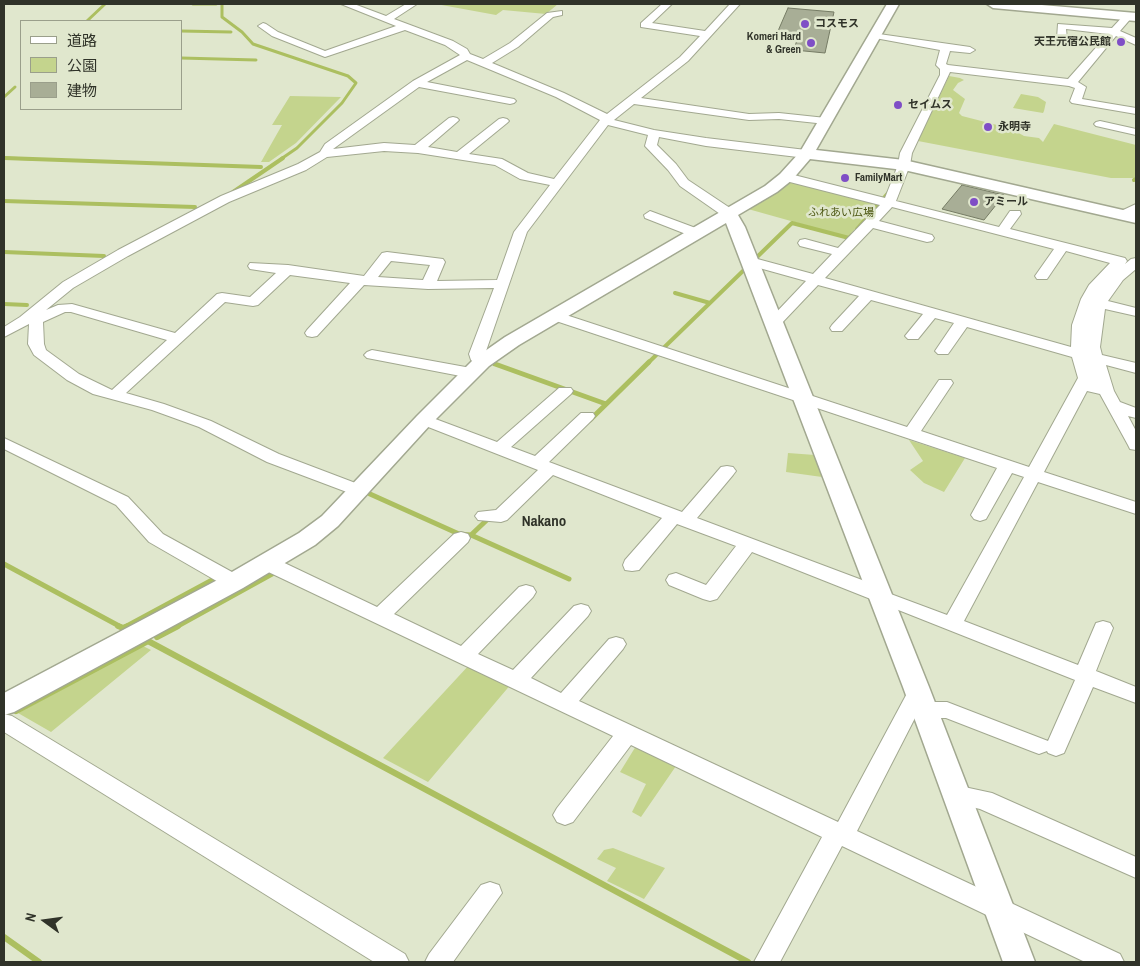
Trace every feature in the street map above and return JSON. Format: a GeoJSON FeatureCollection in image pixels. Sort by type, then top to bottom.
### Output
{"type":"FeatureCollection","features":[{"type":"Feature","properties":{"kind":"street"},"geometry":{"type":"LineString","coordinates":[[346,4],[449,43],[464,51],[466,56],[560,94],[606,120],[654,133],[706,142],[904,165],[1132,214]]}},
{"type":"Feature","properties":{"kind":"street"},"geometry":{"type":"LineString","coordinates":[[387,18],[412,4]]}},
{"type":"Feature","properties":{"kind":"street"},"geometry":{"type":"LineString","coordinates":[[667,4],[644,25],[707,34]]}},
{"type":"Feature","properties":{"kind":"street"},"geometry":{"type":"LineString","coordinates":[[476,367],[477,354],[522,232],[606,120],[684,59],[735,4]]}},
{"type":"Feature","properties":{"kind":"street"},"geometry":{"type":"LineString","coordinates":[[4,705],[234,582],[315,533],[330,521],[476,367],[512,341],[771,189],[786,177],[806,154],[888,14],[892,4]]}},
{"type":"Feature","properties":{"kind":"street"},"geometry":{"type":"LineString","coordinates":[[993,4],[1132,17]]}},
{"type":"Feature","properties":{"kind":"street"},"geometry":{"type":"LineString","coordinates":[[484,63],[514,45],[550,15],[559,13]]}},
{"type":"Feature","properties":{"kind":"street"},"geometry":{"type":"LineString","coordinates":[[1072,83],[1118,30],[1132,17]]}},
{"type":"Feature","properties":{"kind":"street"},"geometry":{"type":"LineString","coordinates":[[263,26],[276,34],[325,54],[407,26]]}},
{"type":"Feature","properties":{"kind":"street"},"geometry":{"type":"LineString","coordinates":[[1062,38],[1061,26],[1136,30]]}},
{"type":"Feature","properties":{"kind":"street"},"geometry":{"type":"LineString","coordinates":[[1118,30],[1136,42]]}},
{"type":"Feature","properties":{"kind":"street"},"geometry":{"type":"LineString","coordinates":[[875,36],[946,48],[970,50]]}},
{"type":"Feature","properties":{"kind":"street"},"geometry":{"type":"LineString","coordinates":[[946,48],[941,65],[945,68],[1072,83],[1081,87],[1076,101],[1136,111]]}},
{"type":"Feature","properties":{"kind":"street"},"geometry":{"type":"LineString","coordinates":[[324,154],[330,146],[417,83],[466,56]]}},
{"type":"Feature","properties":{"kind":"street"},"geometry":{"type":"LineString","coordinates":[[774,323],[889,203],[904,165],[906,153],[945,74],[945,68]]}},
{"type":"Feature","properties":{"kind":"street"},"geometry":{"type":"LineString","coordinates":[[417,83],[510,101]]}},
{"type":"Feature","properties":{"kind":"street"},"geometry":{"type":"LineString","coordinates":[[632,100],[749,117],[779,116],[826,121]]}},
{"type":"Feature","properties":{"kind":"street"},"geometry":{"type":"LineString","coordinates":[[418,149],[453,120]]}},
{"type":"Feature","properties":{"kind":"street"},"geometry":{"type":"LineString","coordinates":[[460,155],[503,121]]}},
{"type":"Feature","properties":{"kind":"street"},"geometry":{"type":"LineString","coordinates":[[1100,124],[1136,132]]}},
{"type":"Feature","properties":{"kind":"street"},"geometry":{"type":"LineString","coordinates":[[654,133],[651,146],[672,167],[684,183],[728,213],[737,227],[921,701],[1019,962]]}},
{"type":"Feature","properties":{"kind":"street"},"geometry":{"type":"LineString","coordinates":[[30,320],[68,285],[123,253],[225,199],[289,173],[324,154],[384,147],[418,149],[498,162],[524,176],[557,183]]}},
{"type":"Feature","properties":{"kind":"street"},"geometry":{"type":"LineString","coordinates":[[786,177],[1120,261]]}},
{"type":"Feature","properties":{"kind":"street"},"geometry":{"type":"LineString","coordinates":[[1002,232],[1015,214]]}},
{"type":"Feature","properties":{"kind":"street"},"geometry":{"type":"LineString","coordinates":[[650,215],[696,233]]}},
{"type":"Feature","properties":{"kind":"street"},"geometry":{"type":"LineString","coordinates":[[870,223],[927,238]]}},
{"type":"Feature","properties":{"kind":"street"},"geometry":{"type":"LineString","coordinates":[[805,243],[842,253]]}},
{"type":"Feature","properties":{"kind":"street"},"geometry":{"type":"LineString","coordinates":[[1042,276],[1062,247]]}},
{"type":"Feature","properties":{"kind":"street"},"geometry":{"type":"LineString","coordinates":[[1136,252],[1120,261],[1102,277],[1088,299],[1079,325],[1087,355],[1136,445]]}},
{"type":"Feature","properties":{"kind":"street"},"geometry":{"type":"LineString","coordinates":[[312,333],[387,256],[438,262],[428,285]]}},
{"type":"Feature","properties":{"kind":"street"},"geometry":{"type":"LineString","coordinates":[[750,261],[1136,368]]}},
{"type":"Feature","properties":{"kind":"street"},"geometry":{"type":"LineString","coordinates":[[953,623],[1086,378],[1087,355],[1092,347],[1097,311],[1100,303],[1118,277],[1136,262]]}},
{"type":"Feature","properties":{"kind":"street"},"geometry":{"type":"LineString","coordinates":[[255,266],[364,281],[428,285],[502,284]]}},
{"type":"Feature","properties":{"kind":"street"},"geometry":{"type":"LineString","coordinates":[[115,396],[222,297],[253,302],[288,270]]}},
{"type":"Feature","properties":{"kind":"street"},"geometry":{"type":"LineString","coordinates":[[837,328],[868,294]]}},
{"type":"Feature","properties":{"kind":"street"},"geometry":{"type":"LineString","coordinates":[[1100,303],[1136,312]]}},
{"type":"Feature","properties":{"kind":"street"},"geometry":{"type":"LineString","coordinates":[[4,333],[30,320],[63,308],[72,308],[178,338]]}},
{"type":"Feature","properties":{"kind":"street"},"geometry":{"type":"LineString","coordinates":[[913,336],[932,312]]}},
{"type":"Feature","properties":{"kind":"street"},"geometry":{"type":"LineString","coordinates":[[555,316],[1136,508]]}},
{"type":"Feature","properties":{"kind":"street"},"geometry":{"type":"LineString","coordinates":[[30,320],[39,352],[73,378],[99,391],[158,407],[205,424],[273,458],[360,490]]}},
{"type":"Feature","properties":{"kind":"street"},"geometry":{"type":"LineString","coordinates":[[943,351],[963,321]]}},
{"type":"Feature","properties":{"kind":"street"},"geometry":{"type":"LineString","coordinates":[[372,355],[476,367]]}},
{"type":"Feature","properties":{"kind":"street"},"geometry":{"type":"LineString","coordinates":[[1086,378],[1092,387],[1106,391]]}},
{"type":"Feature","properties":{"kind":"street"},"geometry":{"type":"LineString","coordinates":[[912,434],[944,383]]}},
{"type":"Feature","properties":{"kind":"street"},"geometry":{"type":"LineString","coordinates":[[500,448],[565,391]]}},
{"type":"Feature","properties":{"kind":"street"},"geometry":{"type":"LineString","coordinates":[[1115,406],[1136,413]]}},
{"type":"Feature","properties":{"kind":"street"},"geometry":{"type":"LineString","coordinates":[[484,516],[501,516],[587,416]]}},
{"type":"Feature","properties":{"kind":"street"},"geometry":{"type":"LineString","coordinates":[[424,420],[1136,695]]}},
{"type":"Feature","properties":{"kind":"street"},"geometry":{"type":"LineString","coordinates":[[4,443],[122,501],[156,538],[234,582]]}},
{"type":"Feature","properties":{"kind":"street"},"geometry":{"type":"LineString","coordinates":[[980,515],[1007,466]]}},
{"type":"Feature","properties":{"kind":"street"},"geometry":{"type":"LineString","coordinates":[[632,566],[727,471]]}},
{"type":"Feature","properties":{"kind":"street"},"geometry":{"type":"LineString","coordinates":[[380,616],[461,538]]}},
{"type":"Feature","properties":{"kind":"street"},"geometry":{"type":"LineString","coordinates":[[676,580],[710,594],[748,544]]}},
{"type":"Feature","properties":{"kind":"street"},"geometry":{"type":"LineString","coordinates":[[267,563],[564,704],[628,732],[1111,962]]}},
{"type":"Feature","properties":{"kind":"street"},"geometry":{"type":"LineString","coordinates":[[463,656],[526,592]]}},
{"type":"Feature","properties":{"kind":"street"},"geometry":{"type":"LineString","coordinates":[[516,681],[580,611]]}},
{"type":"Feature","properties":{"kind":"street"},"geometry":{"type":"LineString","coordinates":[[921,701],[1047,746],[1086,675],[1103,628]]}},
{"type":"Feature","properties":{"kind":"street"},"geometry":{"type":"LineString","coordinates":[[564,704],[616,644]]}},
{"type":"Feature","properties":{"kind":"street"},"geometry":{"type":"LineString","coordinates":[[767,962],[840,834],[921,701]]}},
{"type":"Feature","properties":{"kind":"street"},"geometry":{"type":"LineString","coordinates":[[4,722],[396,962]]}},
{"type":"Feature","properties":{"kind":"street"},"geometry":{"type":"LineString","coordinates":[[564,815],[628,732]]}},
{"type":"Feature","properties":{"kind":"street"},"geometry":{"type":"LineString","coordinates":[[955,794],[984,800],[1136,868]]}},
{"type":"Feature","properties":{"kind":"street"},"geometry":{"type":"LineString","coordinates":[[438,962],[490,893]]}},
{"type":"Feature","properties":{"kind":"green space"},"geometry":{"type":"Polygon","coordinates":[[[436,4],[558,4],[546,14],[503,10],[496,15],[436,4]]]}},
{"type":"Feature","properties":{"kind":"green space"},"geometry":{"type":"Polygon","coordinates":[[[949,76],[964,80],[958,83],[953,90],[965,99],[959,113],[962,116],[997,125],[1024,136],[1039,138],[1043,142],[1054,124],[1136,145],[1136,178],[1111,178],[918,141],[949,76]]]}},
{"type":"Feature","properties":{"kind":"green space"},"geometry":{"type":"Polygon","coordinates":[[[1021,94],[1038,97],[1046,102],[1043,113],[1013,108],[1021,94]]]}},
{"type":"Feature","properties":{"kind":"green space"},"geometry":{"type":"Polygon","coordinates":[[[290,96],[341,97],[296,143],[269,162],[261,162],[282,125],[272,125],[290,96]]]}},
{"type":"Feature","properties":{"kind":"green space","name":"ふれあい広場"},"geometry":{"type":"Polygon","coordinates":[[[790,180],[879,202],[848,237],[748,209],[790,180]]]}},
{"type":"Feature","properties":{"kind":"green space"},"geometry":{"type":"Polygon","coordinates":[[[909,440],[965,458],[944,492],[924,483],[910,470],[923,461],[909,440]]]}},
{"type":"Feature","properties":{"kind":"green space"},"geometry":{"type":"Polygon","coordinates":[[[788,453],[815,455],[822,477],[786,472],[788,453]]]}},
{"type":"Feature","properties":{"kind":"green space"},"geometry":{"type":"Polygon","coordinates":[[[143,646],[151,650],[51,732],[18,713],[143,646]]]}},
{"type":"Feature","properties":{"kind":"green space"},"geometry":{"type":"Polygon","coordinates":[[[470,664],[512,683],[428,782],[383,758],[470,664]]]}},
{"type":"Feature","properties":{"kind":"green space"},"geometry":{"type":"Polygon","coordinates":[[[636,746],[676,766],[641,817],[632,812],[646,784],[620,772],[636,746]]]}},
{"type":"Feature","properties":{"kind":"green space"},"geometry":{"type":"Polygon","coordinates":[[[613,848],[665,868],[644,899],[607,881],[616,868],[597,859],[604,850],[613,848]]]}},
{"type":"Feature","properties":{"kind":"building","name":"コスモス"},"geometry":{"type":"Polygon","coordinates":[[[788,8],[834,12],[825,53],[794,50],[799,33],[778,31],[788,8]]]}},
{"type":"Feature","properties":{"kind":"building","name":"アミール"},"geometry":{"type":"Polygon","coordinates":[[[962,185],[1004,195],[984,220],[942,209],[962,185]]]}},
{"type":"Feature","properties":{"kind":"waterway"},"geometry":{"type":"LineString","coordinates":[[88,20],[105,4]]}},
{"type":"Feature","properties":{"kind":"waterway"},"geometry":{"type":"LineString","coordinates":[[193,4],[216,4]]}},
{"type":"Feature","properties":{"kind":"waterway"},"geometry":{"type":"LineString","coordinates":[[222,4],[222,17],[242,32],[253,44],[348,76],[356,83],[342,103],[297,148],[281,159]]}},
{"type":"Feature","properties":{"kind":"waterway"},"geometry":{"type":"LineString","coordinates":[[182,31],[231,32]]}},
{"type":"Feature","properties":{"kind":"waterway"},"geometry":{"type":"LineString","coordinates":[[182,58],[256,60]]}},
{"type":"Feature","properties":{"kind":"waterway"},"geometry":{"type":"LineString","coordinates":[[4,97],[15,87]]}},
{"type":"Feature","properties":{"kind":"waterway"},"geometry":{"type":"LineString","coordinates":[[33,159],[4,158],[261,167]]}},
{"type":"Feature","properties":{"kind":"waterway"},"geometry":{"type":"LineString","coordinates":[[233,192],[283,158]]}},
{"type":"Feature","properties":{"kind":"waterway"},"geometry":{"type":"LineString","coordinates":[[857,229],[889,192]]}},
{"type":"Feature","properties":{"kind":"waterway"},"geometry":{"type":"LineString","coordinates":[[4,201],[195,207]]}},
{"type":"Feature","properties":{"kind":"waterway"},"geometry":{"type":"LineString","coordinates":[[755,259],[792,223],[849,238],[852,235]]}},
{"type":"Feature","properties":{"kind":"waterway"},"geometry":{"type":"LineString","coordinates":[[4,252],[104,256]]}},
{"type":"Feature","properties":{"kind":"waterway"},"geometry":{"type":"LineString","coordinates":[[710,303],[745,269]]}},
{"type":"Feature","properties":{"kind":"waterway"},"geometry":{"type":"LineString","coordinates":[[675,293],[710,303]]}},
{"type":"Feature","properties":{"kind":"waterway"},"geometry":{"type":"LineString","coordinates":[[648,363],[710,303]]}},
{"type":"Feature","properties":{"kind":"waterway"},"geometry":{"type":"LineString","coordinates":[[4,304],[27,305]]}},
{"type":"Feature","properties":{"kind":"waterway"},"geometry":{"type":"LineString","coordinates":[[590,420],[649,362]]}},
{"type":"Feature","properties":{"kind":"waterway"},"geometry":{"type":"LineString","coordinates":[[495,364],[606,404]]}},
{"type":"Feature","properties":{"kind":"waterway"},"geometry":{"type":"LineString","coordinates":[[370,494],[459,534],[471,535]]}},
{"type":"Feature","properties":{"kind":"waterway"},"geometry":{"type":"LineString","coordinates":[[471,535],[491,516]]}},
{"type":"Feature","properties":{"kind":"waterway"},"geometry":{"type":"LineString","coordinates":[[471,535],[569,579]]}},
{"type":"Feature","properties":{"kind":"waterway"},"geometry":{"type":"LineString","coordinates":[[4,564],[121,627]]}},
{"type":"Feature","properties":{"kind":"waterway"},"geometry":{"type":"LineString","coordinates":[[176,627],[272,574]]}},
{"type":"Feature","properties":{"kind":"waterway"},"geometry":{"type":"LineString","coordinates":[[125,627],[214,579]]}},
{"type":"Feature","properties":{"kind":"waterway"},"geometry":{"type":"LineString","coordinates":[[118,626],[123,628],[128,626]]}},
{"type":"Feature","properties":{"kind":"waterway"},"geometry":{"type":"LineString","coordinates":[[157,637],[178,626]]}},
{"type":"Feature","properties":{"kind":"waterway"},"geometry":{"type":"LineString","coordinates":[[16,711],[148,641],[748,962]]}},
{"type":"Feature","properties":{"kind":"waterway"},"geometry":{"type":"LineString","coordinates":[[4,937],[39,962]]}},
{"type":"Feature","properties":{"kind":"place","name":"コスモス"},"geometry":{"type":"Point","coordinates":[805,24]}},
{"type":"Feature","properties":{"kind":"place","name":"天王元宿公民館"},"geometry":{"type":"Point","coordinates":[1121,42]}},
{"type":"Feature","properties":{"kind":"place","name":"Komeri Hard & Green"},"geometry":{"type":"Point","coordinates":[811,43]}},
{"type":"Feature","properties":{"kind":"place","name":"セイムス"},"geometry":{"type":"Point","coordinates":[898,105]}},
{"type":"Feature","properties":{"kind":"place","name":"永明寺"},"geometry":{"type":"Point","coordinates":[988,127]}},
{"type":"Feature","properties":{"kind":"place","name":"FamilyMart"},"geometry":{"type":"Point","coordinates":[845,178]}},
{"type":"Feature","properties":{"kind":"place","name":"アミール"},"geometry":{"type":"Point","coordinates":[974,202]}},
{"type":"Feature","properties":{"kind":"district","name":"Nakano"},"geometry":{"type":"Point","coordinates":[544,522]}}]}
